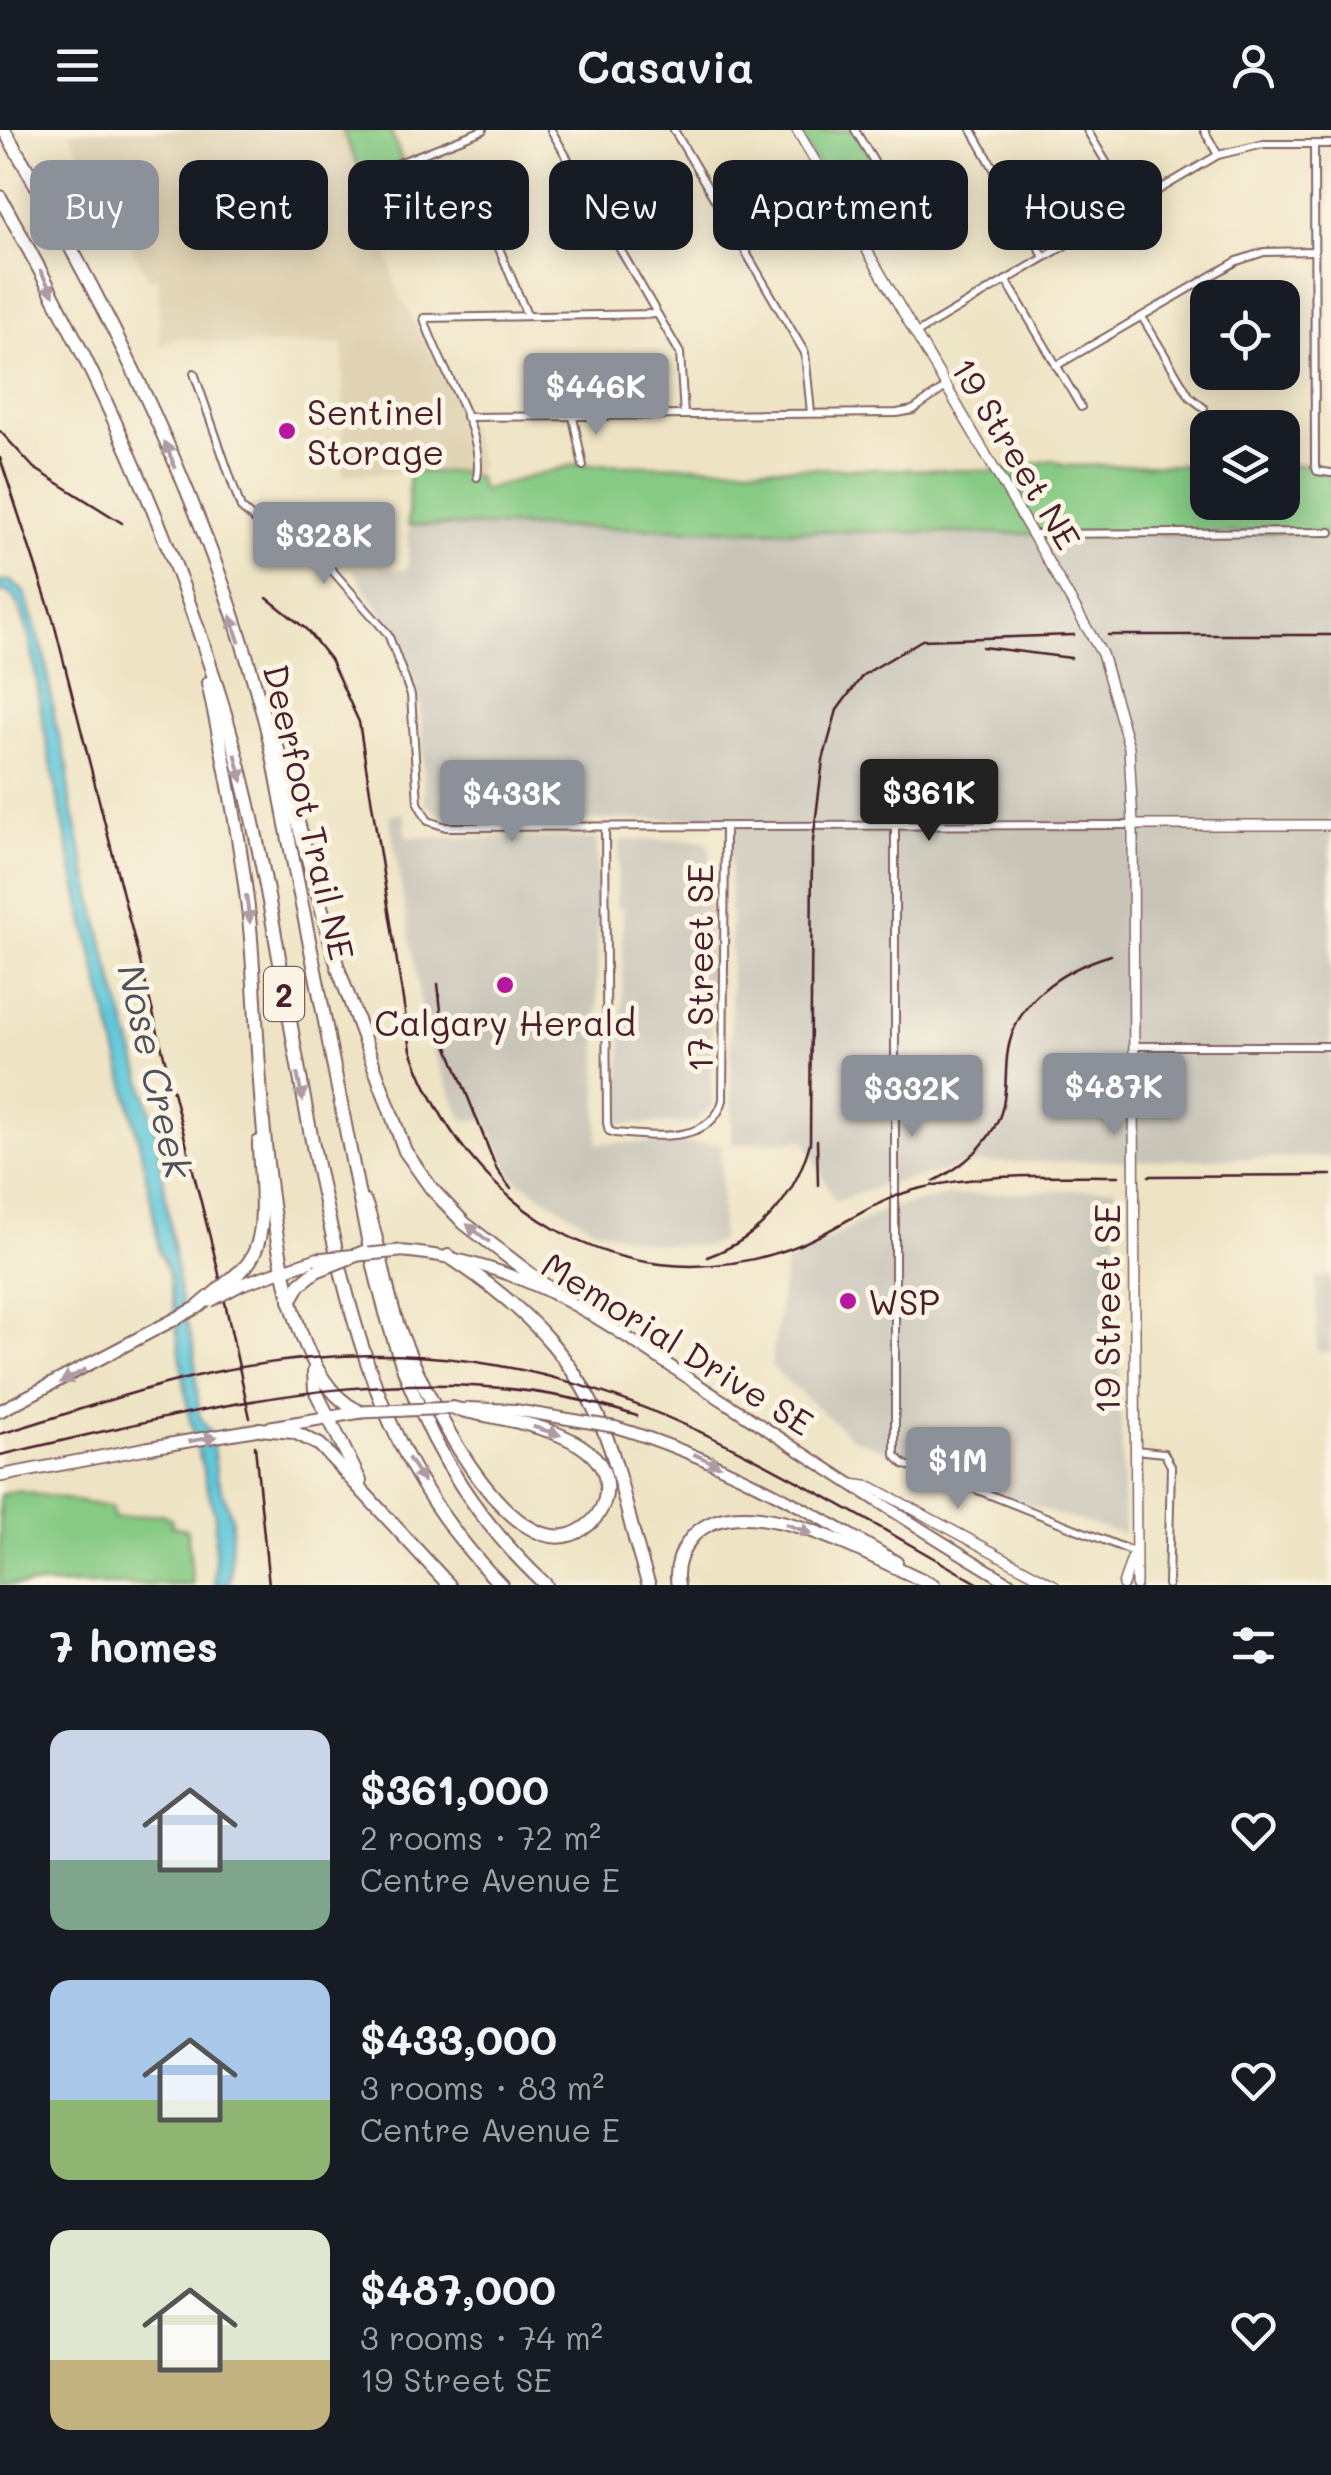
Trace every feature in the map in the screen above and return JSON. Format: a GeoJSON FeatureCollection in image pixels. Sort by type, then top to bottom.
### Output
{"type":"FeatureCollection","features":[{"type":"Feature","properties":{"kind":"highway","name":"Deerfoot Trail NE"},"geometry":{"type":"LineString","coordinates":[[4,130],[98,296],[146,398],[207,545],[263,713],[370,1264],[402,1370],[433,1438],[462,1486],[493,1530],[546,1585]]}},
{"type":"Feature","properties":{"kind":"highway","name":"Deerfoot Trail NE"},"geometry":{"type":"LineString","coordinates":[[0,197],[119,428],[191,607],[229,726],[254,828],[320,1185],[346,1300],[371,1383],[396,1439],[450,1522],[501,1585]]}},
{"type":"Feature","properties":{"kind":"highway"},"geometry":{"type":"LineString","coordinates":[[191,607],[248,904],[282,1269],[314,1364],[334,1398],[360,1412]]}},
{"type":"Feature","properties":{"kind":"highway"},"geometry":{"type":"LineString","coordinates":[[263,713],[278,738],[338,968],[406,1151],[431,1188],[464,1222],[555,1293]]}},
{"type":"Feature","properties":{"kind":"highway"},"geometry":{"type":"LineString","coordinates":[[240,1279],[258,1248],[258,1024]]}},
{"type":"Feature","properties":{"kind":"highway"},"geometry":{"type":"LineString","coordinates":[[0,1476],[360,1412],[452,1408],[552,1432],[587,1448],[605,1472],[606,1491],[597,1516],[569,1536],[538,1534],[514,1519],[473,1469],[426,1392],[407,1351],[356,1178]]}},
{"type":"Feature","properties":{"kind":"highway","name":"Memorial Drive SE"},"geometry":{"type":"LineString","coordinates":[[364,1252],[400,1251]]}},
{"type":"Feature","properties":{"kind":"highway"},"geometry":{"type":"LineString","coordinates":[[0,1411],[144,1338],[240,1279],[364,1252]]}},
{"type":"Feature","properties":{"kind":"highway"},"geometry":{"type":"LineString","coordinates":[[448,1256],[524,1310],[580,1382],[615,1463],[649,1585]]}},
{"type":"Feature","properties":{"kind":"highway"},"geometry":{"type":"LineString","coordinates":[[290,1301],[316,1265]]}},
{"type":"Feature","properties":{"kind":"highway"},"geometry":{"type":"LineString","coordinates":[[314,1364],[315,1390],[370,1497]]}},
{"type":"Feature","properties":{"kind":"highway"},"geometry":{"type":"LineString","coordinates":[[259,1429],[294,1432],[312,1439],[449,1585]]}},
{"type":"Feature","properties":{"kind":"highway"},"geometry":{"type":"LineString","coordinates":[[678,1585],[682,1552],[690,1540],[710,1523],[739,1514],[784,1522],[934,1585]]}},
{"type":"Feature","properties":{"kind":"main road","name":"Memorial Drive SE"},"geometry":{"type":"LineString","coordinates":[[400,1251],[502,1268],[555,1293],[1013,1585]]}},
{"type":"Feature","properties":{"kind":"main road"},"geometry":{"type":"LineString","coordinates":[[452,1408],[515,1410],[592,1422],[666,1442],[735,1473],[934,1585]]}},
{"type":"Feature","properties":{"kind":"street"},"geometry":{"type":"LineString","coordinates":[[406,160],[483,130]]}},
{"type":"Feature","properties":{"kind":"street"},"geometry":{"type":"LineString","coordinates":[[551,130],[680,353],[684,415]]}},
{"type":"Feature","properties":{"kind":"street"},"geometry":{"type":"LineString","coordinates":[[674,130],[805,352],[812,413]]}},
{"type":"Feature","properties":{"kind":"street","name":"19 Street NE"},"geometry":{"type":"LineString","coordinates":[[797,130],[815,160]]}},
{"type":"Feature","properties":{"kind":"street"},"geometry":{"type":"LineString","coordinates":[[855,130],[873,160]]}},
{"type":"Feature","properties":{"kind":"street"},"geometry":{"type":"LineString","coordinates":[[972,130],[1044,258]]}},
{"type":"Feature","properties":{"kind":"street"},"geometry":{"type":"LineString","coordinates":[[1087,130],[1105,160]]}},
{"type":"Feature","properties":{"kind":"street"},"geometry":{"type":"LineString","coordinates":[[1204,130],[1218,155]]}},
{"type":"Feature","properties":{"kind":"street"},"geometry":{"type":"LineString","coordinates":[[1162,187],[1218,155],[1264,144],[1331,144]]}},
{"type":"Feature","properties":{"kind":"street"},"geometry":{"type":"LineString","coordinates":[[1314,144],[1317,471],[1331,473]]}},
{"type":"Feature","properties":{"kind":"street"},"geometry":{"type":"LineString","coordinates":[[500,250],[527,315]]}},
{"type":"Feature","properties":{"kind":"street","name":"19 Street NE"},"geometry":{"type":"LineString","coordinates":[[867,250],[1088,626],[1114,688],[1128,747],[1133,824]]}},
{"type":"Feature","properties":{"kind":"street"},"geometry":{"type":"LineString","coordinates":[[915,334],[1057,250]]}},
{"type":"Feature","properties":{"kind":"street"},"geometry":{"type":"LineString","coordinates":[[1056,366],[1250,255],[1313,251]]}},
{"type":"Feature","properties":{"kind":"street"},"geometry":{"type":"LineString","coordinates":[[1006,280],[1081,406]]}},
{"type":"Feature","properties":{"kind":"street"},"geometry":{"type":"LineString","coordinates":[[477,477],[480,462],[466,417],[424,318],[656,314]]}},
{"type":"Feature","properties":{"kind":"street"},"geometry":{"type":"LineString","coordinates":[[1142,316],[1190,397],[1204,408]]}},
{"type":"Feature","properties":{"kind":"street"},"geometry":{"type":"LineString","coordinates":[[194,373],[241,508],[257,522],[315,551],[388,634],[411,695],[418,803],[428,821],[446,827],[1331,825]]}},
{"type":"Feature","properties":{"kind":"street"},"geometry":{"type":"LineString","coordinates":[[466,417],[897,413],[912,410],[946,387]]}},
{"type":"Feature","properties":{"kind":"street"},"geometry":{"type":"LineString","coordinates":[[573,418],[584,466]]}},
{"type":"Feature","properties":{"kind":"street"},"geometry":{"type":"LineString","coordinates":[[1034,534],[1331,532]]}},
{"type":"Feature","properties":{"kind":"street","name":"19 Street SE"},"geometry":{"type":"LineString","coordinates":[[1133,824],[1134,1552]]}},
{"type":"Feature","properties":{"kind":"street","name":"17 Street SE"},"geometry":{"type":"LineString","coordinates":[[605,826],[609,1131],[697,1132],[716,1118],[721,1109],[724,827]]}},
{"type":"Feature","properties":{"kind":"street"},"geometry":{"type":"LineString","coordinates":[[895,826],[895,1455],[905,1465],[930,1471],[1134,1552],[1138,1563],[1136,1585]]}},
{"type":"Feature","properties":{"kind":"street"},"geometry":{"type":"LineString","coordinates":[[1134,1046],[1331,1046]]}},
{"type":"Feature","properties":{"kind":"street"},"geometry":{"type":"LineString","coordinates":[[1134,1450],[1164,1453],[1171,1466],[1168,1585]]}},
{"type":"Feature","properties":{"kind":"street"},"geometry":{"type":"LineString","coordinates":[[850,1484],[872,1487],[1054,1585]]}},
{"type":"Feature","properties":{"kind":"street"},"geometry":{"type":"LineString","coordinates":[[1123,1585],[1134,1552]]}},
{"type":"Feature","properties":{"kind":"shaded area"},"geometry":{"type":"Polygon","coordinates":[[[68,130],[342,130],[354,160],[348,160],[348,250],[388,250],[397,290],[466,417],[480,461],[477,477],[409,472],[343,475],[343,344],[231,345],[179,337],[159,346],[158,277],[149,280],[133,250],[159,250],[159,160],[84,160],[68,130]]]}},
{"type":"Feature","properties":{"kind":"shaded area"},"geometry":{"type":"Polygon","coordinates":[[[408,525],[1034,534],[1331,532],[1331,1157],[978,1163],[880,1186],[835,1202],[805,1140],[732,1144],[730,818],[450,822],[425,803],[421,707],[407,652],[353,569],[408,569],[408,525]]]}},
{"type":"Feature","properties":{"kind":"shaded area"},"geometry":{"type":"Polygon","coordinates":[[[389,814],[405,814],[406,837],[597,839],[598,1143],[721,1143],[721,1241],[705,1246],[655,1244],[591,1227],[513,1177],[485,1119],[463,1120],[427,1039],[389,814]]]}},
{"type":"Feature","properties":{"kind":"shaded area"},"geometry":{"type":"Polygon","coordinates":[[[620,840],[702,840],[710,846],[712,1105],[694,1123],[622,1124],[617,1119],[622,1043],[623,908],[616,907],[620,840]]]}},
{"type":"Feature","properties":{"kind":"shaded area"},"geometry":{"type":"Polygon","coordinates":[[[1115,1188],[1124,1534],[1058,1515],[851,1437],[771,1367],[786,1263],[885,1209],[948,1196],[1115,1188]]]}},
{"type":"Feature","properties":{"kind":"shaded area"},"geometry":{"type":"Polygon","coordinates":[[[1316,1277],[1331,1277],[1331,1352],[1317,1351],[1316,1277]]]}},
{"type":"Feature","properties":{"kind":"green space"},"geometry":{"type":"Polygon","coordinates":[[[342,130],[390,130],[402,160],[355,160],[342,130]]]}},
{"type":"Feature","properties":{"kind":"green space"},"geometry":{"type":"Polygon","coordinates":[[[797,130],[855,130],[873,160],[814,160],[797,130]]]}},
{"type":"Feature","properties":{"kind":"green space"},"geometry":{"type":"Polygon","coordinates":[[[1053,460],[1065,466],[1190,465],[1190,520],[1300,520],[1300,465],[1315,465],[1317,471],[1331,473],[1331,532],[1034,534],[408,525],[409,472],[461,472],[477,477],[482,490],[576,464],[997,471],[1053,460]]]}},
{"type":"Feature","properties":{"kind":"green space"},"geometry":{"type":"Polygon","coordinates":[[[17,1491],[111,1507],[114,1518],[162,1514],[172,1520],[171,1526],[187,1529],[193,1585],[0,1585],[0,1495],[17,1491]]]}},
{"type":"Feature","properties":{"kind":"water"},"geometry":{"type":"Polygon","coordinates":[[[0,581],[11,581],[24,592],[45,656],[54,718],[68,767],[69,796],[106,955],[156,1129],[181,1302],[194,1348],[199,1415],[211,1435],[217,1477],[232,1518],[230,1585],[215,1585],[215,1516],[189,1416],[169,1275],[159,1251],[139,1144],[75,877],[28,634],[17,602],[9,593],[0,593],[0,581]]]}},
{"type":"Feature","properties":{"kind":"tram line"},"geometry":{"type":"LineString","coordinates":[[0,1434],[140,1391],[225,1370],[338,1356],[440,1358],[534,1373],[624,1400],[797,1481],[981,1585]]}},
{"type":"Feature","properties":{"kind":"tram line"},"geometry":{"type":"LineString","coordinates":[[0,1455],[237,1404],[398,1385],[478,1386],[558,1396],[637,1416]]}},
{"type":"Feature","properties":{"kind":"railway"},"geometry":{"type":"LineString","coordinates":[[0,431],[34,468],[122,523]]}},
{"type":"Feature","properties":{"kind":"railway"},"geometry":{"type":"LineString","coordinates":[[0,458],[53,619],[217,1265],[250,1418]]}},
{"type":"Feature","properties":{"kind":"railway"},"geometry":{"type":"LineString","coordinates":[[267,598],[306,629],[330,659],[359,722],[411,1050],[436,1106],[469,1155],[509,1196],[555,1229],[607,1252],[663,1264],[722,1264],[783,1251],[897,1196],[939,1184],[1016,1176],[1119,1176]]}},
{"type":"Feature","properties":{"kind":"railway"},"geometry":{"type":"LineString","coordinates":[[707,1257],[744,1239],[773,1213],[795,1181],[810,1143],[812,849],[823,760],[837,710],[863,675],[922,640],[1074,635]]}},
{"type":"Feature","properties":{"kind":"railway"},"geometry":{"type":"LineString","coordinates":[[1108,635],[1331,635]]}},
{"type":"Feature","properties":{"kind":"railway"},"geometry":{"type":"LineString","coordinates":[[982,647],[1071,658]]}},
{"type":"Feature","properties":{"kind":"railway"},"geometry":{"type":"LineString","coordinates":[[934,1181],[972,1155],[994,1128],[1003,1103],[1011,1037],[1029,1004],[1074,969],[1111,955]]}},
{"type":"Feature","properties":{"kind":"railway"},"geometry":{"type":"LineString","coordinates":[[438,984],[444,1037],[497,1170],[511,1189]]}},
{"type":"Feature","properties":{"kind":"railway"},"geometry":{"type":"LineString","coordinates":[[817,1140],[818,1185]]}},
{"type":"Feature","properties":{"kind":"railway"},"geometry":{"type":"LineString","coordinates":[[1149,1176],[1331,1175]]}},
{"type":"Feature","properties":{"kind":"railway"},"geometry":{"type":"LineString","coordinates":[[255,1446],[269,1585]]}},
{"type":"Feature","properties":{"kind":"place","name":"Sentinel Storage"},"geometry":{"type":"Point","coordinates":[287,431]}},
{"type":"Feature","properties":{"kind":"place","name":"Calgary Herald"},"geometry":{"type":"Point","coordinates":[505,985]}},
{"type":"Feature","properties":{"kind":"place","name":"WSP"},"geometry":{"type":"Point","coordinates":[848,1301]}},
{"type":"Feature","properties":{"kind":"water label","name":"Nose Creek"},"geometry":{"type":"Point","coordinates":[156,1071]}}]}
